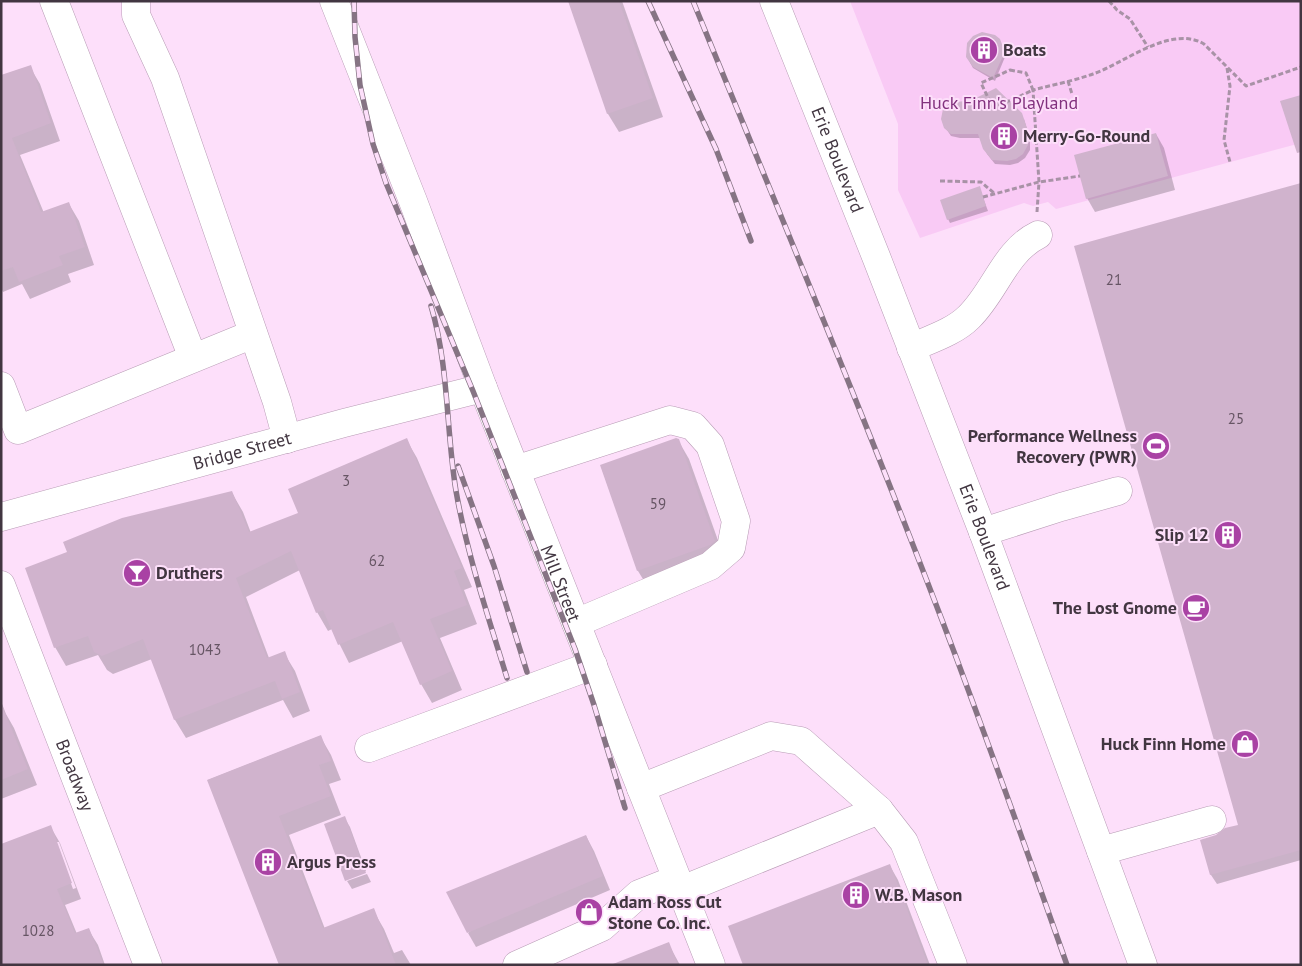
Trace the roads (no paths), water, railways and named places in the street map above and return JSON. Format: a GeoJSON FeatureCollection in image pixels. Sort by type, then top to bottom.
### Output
{"type":"FeatureCollection","features":[{"type":"Feature","properties":{"kind":"street"},"geometry":{"type":"LineString","coordinates":[[54,1],[194,358]]}},
{"type":"Feature","properties":{"kind":"street"},"geometry":{"type":"LineString","coordinates":[[136,1],[136,15],[165,78],[277,402],[287,439]]}},
{"type":"Feature","properties":{"kind":"street","name":"Mill Street"},"geometry":{"type":"LineString","coordinates":[[334,1],[413,201],[483,388],[711,965]]}},
{"type":"Feature","properties":{"kind":"street","name":"Erie Boulevard"},"geometry":{"type":"LineString","coordinates":[[774,1],[983,532],[1143,965]]}},
{"type":"Feature","properties":{"kind":"street"},"geometry":{"type":"LineString","coordinates":[[912,348],[952,328],[970,316],[990,292],[1016,252],[1027,240],[1038,235]]}},
{"type":"Feature","properties":{"kind":"street"},"geometry":{"type":"LineString","coordinates":[[1,386],[18,430],[253,334]]}},
{"type":"Feature","properties":{"kind":"street","name":"Bridge Street"},"geometry":{"type":"LineString","coordinates":[[1,517],[446,396],[483,388]]}},
{"type":"Feature","properties":{"kind":"street"},"geometry":{"type":"LineString","coordinates":[[516,470],[670,420],[693,426],[710,445],[736,521],[731,548],[710,566],[576,622]]}},
{"type":"Feature","properties":{"kind":"street"},"geometry":{"type":"LineString","coordinates":[[983,532],[1118,491]]}},
{"type":"Feature","properties":{"kind":"street","name":"Broadway"},"geometry":{"type":"LineString","coordinates":[[1,585],[148,965]]}},
{"type":"Feature","properties":{"kind":"street"},"geometry":{"type":"LineString","coordinates":[[369,748],[593,665]]}},
{"type":"Feature","properties":{"kind":"street"},"geometry":{"type":"LineString","coordinates":[[641,788],[770,736],[801,741],[880,810],[904,842],[952,965]]}},
{"type":"Feature","properties":{"kind":"street"},"geometry":{"type":"LineString","coordinates":[[517,965],[602,927],[639,894],[679,884],[880,810]]}},
{"type":"Feature","properties":{"kind":"street"},"geometry":{"type":"LineString","coordinates":[[1101,851],[1212,820]]}},
{"type":"Feature","properties":{"kind":"railway"},"geometry":{"type":"LineString","coordinates":[[354,1],[355,37],[360,85],[373,144],[386,183],[473,391],[575,649],[625,808]]}},
{"type":"Feature","properties":{"kind":"railway"},"geometry":{"type":"LineString","coordinates":[[648,1],[716,149],[751,241]]}},
{"type":"Feature","properties":{"kind":"railway"},"geometry":{"type":"LineString","coordinates":[[693,1],[827,328],[925,575],[1067,965]]}},
{"type":"Feature","properties":{"kind":"railway"},"geometry":{"type":"LineString","coordinates":[[431,306],[441,352],[456,491],[478,585],[507,678]]}},
{"type":"Feature","properties":{"kind":"railway"},"geometry":{"type":"LineString","coordinates":[[458,466],[494,566],[527,672]]}},
{"type":"Feature","properties":{"kind":"place","name":"Boats"},"geometry":{"type":"Point","coordinates":[984,50]}},
{"type":"Feature","properties":{"kind":"place","name":"Merry-Go-Round"},"geometry":{"type":"Point","coordinates":[1004,136]}},
{"type":"Feature","properties":{"kind":"place","name":"Performance Wellness Recovery (PWR)"},"geometry":{"type":"Point","coordinates":[1156,446]}},
{"type":"Feature","properties":{"kind":"place","name":"Slip 12"},"geometry":{"type":"Point","coordinates":[1228,535]}},
{"type":"Feature","properties":{"kind":"place","name":"Druthers"},"geometry":{"type":"Point","coordinates":[137,573]}},
{"type":"Feature","properties":{"kind":"place","name":"The Lost Gnome"},"geometry":{"type":"Point","coordinates":[1196,608]}},
{"type":"Feature","properties":{"kind":"place","name":"Huck Finn Home"},"geometry":{"type":"Point","coordinates":[1245,744]}},
{"type":"Feature","properties":{"kind":"place","name":"Argus Press"},"geometry":{"type":"Point","coordinates":[268,862]}},
{"type":"Feature","properties":{"kind":"place","name":"W.B. Mason"},"geometry":{"type":"Point","coordinates":[856,895]}},
{"type":"Feature","properties":{"kind":"place","name":"Adam Ross Cut Stone Co. Inc."},"geometry":{"type":"Point","coordinates":[589,912]}},
{"type":"Feature","properties":{"kind":"park label","name":"Huck Finn's Playland"},"geometry":{"type":"Point","coordinates":[999,103]}}]}
